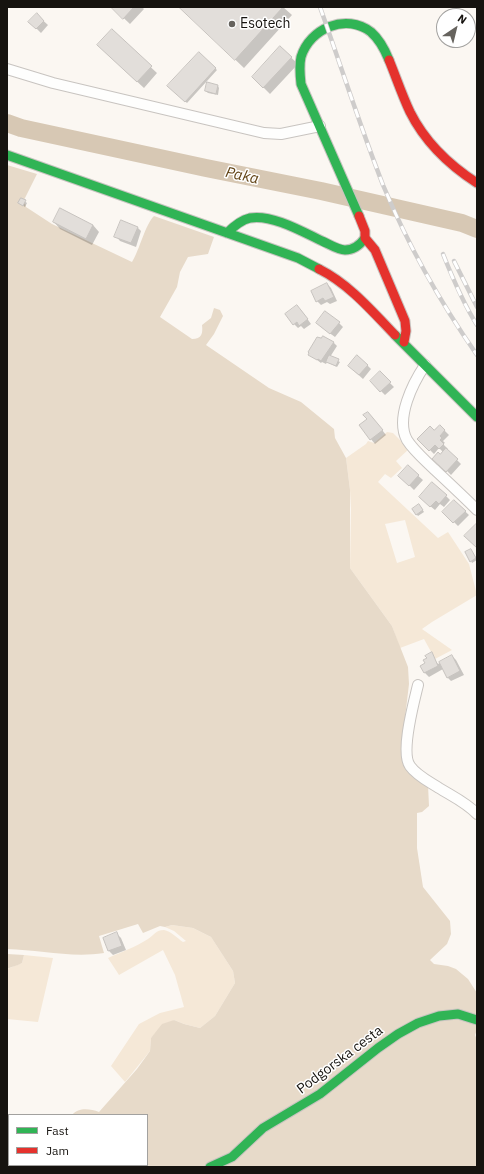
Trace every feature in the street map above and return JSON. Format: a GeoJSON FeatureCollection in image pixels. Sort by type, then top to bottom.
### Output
{"type":"FeatureCollection","features":[{"type":"Feature","properties":{"kind":"street"},"geometry":{"type":"LineString","coordinates":[[228,233],[238,223],[250,218],[264,218],[285,225],[343,250],[356,248],[365,238],[365,231],[362,223],[301,84],[299,69],[301,54],[310,39],[321,30],[336,25],[355,24],[365,28],[373,34],[383,47],[406,102],[416,123],[428,142],[458,170],[477,183]]}},
{"type":"Feature","properties":{"kind":"street"},"geometry":{"type":"LineString","coordinates":[[7,68],[53,82],[264,133],[281,134],[320,126]]}},
{"type":"Feature","properties":{"kind":"street"},"geometry":{"type":"LineString","coordinates":[[7,155],[298,258],[327,273],[356,295],[477,416]]}},
{"type":"Feature","properties":{"kind":"street"},"geometry":{"type":"LineString","coordinates":[[365,238],[375,250],[405,321],[406,331],[404,342]]}},
{"type":"Feature","properties":{"kind":"street"},"geometry":{"type":"LineString","coordinates":[[425,365],[410,390],[403,418],[407,439],[416,451],[477,510]]}},
{"type":"Feature","properties":{"kind":"street"},"geometry":{"type":"LineString","coordinates":[[418,685],[407,737],[406,752],[409,765],[423,778],[477,814]]}},
{"type":"Feature","properties":{"kind":"street","name":"Podgorska cesta"},"geometry":{"type":"LineString","coordinates":[[210,1167],[234,1156],[262,1129],[276,1119],[310,1102],[381,1045],[410,1027],[435,1016],[450,1014],[466,1016],[477,1020]]}},
{"type":"Feature","properties":{"kind":"shaded area"},"geometry":{"type":"Polygon","coordinates":[[[7,165],[37,174],[24,200],[26,207],[52,224],[132,262],[148,225],[154,216],[214,237],[208,254],[188,257],[180,272],[177,287],[160,317],[192,339],[195,339],[200,337],[202,325],[211,318],[214,308],[220,310],[223,316],[214,334],[206,345],[269,388],[301,402],[334,429],[335,438],[346,458],[350,490],[350,568],[392,626],[408,667],[409,684],[402,753],[428,785],[429,806],[422,812],[417,813],[417,848],[423,887],[450,921],[451,934],[447,944],[430,960],[434,964],[456,969],[468,979],[477,993],[477,1030],[475,1035],[477,1040],[477,1167],[88,1167],[148,1166],[148,1114],[73,1114],[81,1110],[99,1112],[137,1069],[150,1051],[151,1038],[162,1024],[174,1020],[200,1028],[215,1016],[235,983],[233,971],[211,937],[193,928],[172,925],[165,927],[160,926],[143,933],[138,924],[99,936],[104,953],[80,955],[7,949],[7,165]]]}},
{"type":"Feature","properties":{"kind":"shaded area"},"geometry":{"type":"Polygon","coordinates":[[[387,432],[393,433],[409,449],[396,461],[402,468],[391,478],[385,474],[378,482],[438,538],[448,532],[469,564],[477,595],[422,629],[452,650],[435,659],[424,639],[400,648],[392,626],[350,568],[351,509],[346,458],[368,441],[374,443],[387,432]],[[405,520],[385,524],[397,563],[415,557],[405,520]]]}},
{"type":"Feature","properties":{"kind":"shaded area"},"geometry":{"type":"Polygon","coordinates":[[[172,925],[193,928],[211,937],[233,971],[235,983],[215,1016],[200,1028],[174,1020],[151,1038],[150,1051],[125,1082],[111,1066],[139,1024],[160,1013],[184,1007],[175,975],[163,950],[119,975],[108,958],[139,944],[161,930],[169,932],[183,942],[186,941],[174,931],[165,927],[172,925]]]}},
{"type":"Feature","properties":{"kind":"shaded area"},"geometry":{"type":"Polygon","coordinates":[[[7,954],[24,955],[22,963],[7,969],[7,954]]]}},
{"type":"Feature","properties":{"kind":"shaded area"},"geometry":{"type":"Polygon","coordinates":[[[24,955],[53,958],[38,1022],[7,1019],[7,969],[22,963],[24,955]]]}},
{"type":"Feature","properties":{"kind":"building"},"geometry":{"type":"Polygon","coordinates":[[[111,7],[134,7],[123,19],[111,7]]]}},
{"type":"Feature","properties":{"kind":"building","name":"Esotech"},"geometry":{"type":"Polygon","coordinates":[[[179,7],[283,7],[235,60],[179,7]]]}},
{"type":"Feature","properties":{"kind":"building"},"geometry":{"type":"Polygon","coordinates":[[[37,13],[44,21],[36,29],[28,22],[37,13]]]}},
{"type":"Feature","properties":{"kind":"building"},"geometry":{"type":"Polygon","coordinates":[[[112,29],[152,66],[137,82],[97,45],[112,29]]]}},
{"type":"Feature","properties":{"kind":"building"},"geometry":{"type":"Polygon","coordinates":[[[280,46],[292,57],[263,88],[252,77],[280,46]]]}},
{"type":"Feature","properties":{"kind":"building"},"geometry":{"type":"Polygon","coordinates":[[[199,52],[216,68],[185,102],[167,86],[199,52]]]}},
{"type":"Feature","properties":{"kind":"building"},"geometry":{"type":"Polygon","coordinates":[[[207,82],[218,85],[216,94],[205,91],[207,82]]]}},
{"type":"Feature","properties":{"kind":"building"},"geometry":{"type":"Polygon","coordinates":[[[21,198],[26,200],[23,206],[18,203],[21,198]]]}},
{"type":"Feature","properties":{"kind":"building"},"geometry":{"type":"Polygon","coordinates":[[[60,208],[93,225],[86,239],[53,222],[60,208]]]}},
{"type":"Feature","properties":{"kind":"building"},"geometry":{"type":"Polygon","coordinates":[[[121,220],[138,227],[131,243],[114,237],[121,220]]]}},
{"type":"Feature","properties":{"kind":"building"},"geometry":{"type":"Polygon","coordinates":[[[327,283],[334,297],[325,301],[323,298],[316,302],[311,291],[327,283]]]}},
{"type":"Feature","properties":{"kind":"building"},"geometry":{"type":"Polygon","coordinates":[[[297,305],[308,319],[299,326],[297,322],[293,325],[285,314],[297,305]]]}},
{"type":"Feature","properties":{"kind":"building"},"geometry":{"type":"Polygon","coordinates":[[[325,311],[340,322],[330,334],[316,323],[325,311]]]}},
{"type":"Feature","properties":{"kind":"building"},"geometry":{"type":"Polygon","coordinates":[[[323,336],[334,342],[321,361],[308,355],[308,352],[317,337],[321,338],[323,336]]]}},
{"type":"Feature","properties":{"kind":"building"},"geometry":{"type":"Polygon","coordinates":[[[329,355],[339,359],[336,366],[326,362],[329,355]]]}},
{"type":"Feature","properties":{"kind":"building"},"geometry":{"type":"Polygon","coordinates":[[[357,355],[368,365],[359,375],[348,366],[357,355]]]}},
{"type":"Feature","properties":{"kind":"building"},"geometry":{"type":"Polygon","coordinates":[[[380,371],[391,382],[380,392],[370,381],[380,371]]]}},
{"type":"Feature","properties":{"kind":"building"},"geometry":{"type":"Polygon","coordinates":[[[368,412],[383,430],[370,440],[359,425],[367,419],[363,415],[368,412]]]}},
{"type":"Feature","properties":{"kind":"building"},"geometry":{"type":"Polygon","coordinates":[[[440,425],[445,430],[440,436],[442,438],[440,440],[444,444],[439,449],[435,445],[429,451],[417,439],[430,426],[434,430],[440,425]]]}},
{"type":"Feature","properties":{"kind":"building"},"geometry":{"type":"Polygon","coordinates":[[[446,448],[458,459],[446,472],[432,459],[438,452],[440,454],[446,448]]]}},
{"type":"Feature","properties":{"kind":"building"},"geometry":{"type":"Polygon","coordinates":[[[408,465],[419,475],[409,486],[398,476],[408,465]]]}},
{"type":"Feature","properties":{"kind":"building"},"geometry":{"type":"Polygon","coordinates":[[[432,482],[447,495],[439,504],[436,501],[430,507],[419,497],[432,482]]]}},
{"type":"Feature","properties":{"kind":"building"},"geometry":{"type":"Polygon","coordinates":[[[454,500],[466,511],[453,523],[442,512],[454,500]]]}},
{"type":"Feature","properties":{"kind":"building"},"geometry":{"type":"Polygon","coordinates":[[[419,504],[423,510],[416,515],[412,509],[419,504]]]}},
{"type":"Feature","properties":{"kind":"building"},"geometry":{"type":"Polygon","coordinates":[[[477,523],[477,548],[464,536],[477,523]]]}},
{"type":"Feature","properties":{"kind":"building"},"geometry":{"type":"Polygon","coordinates":[[[471,549],[476,558],[470,562],[465,552],[471,549]]]}},
{"type":"Feature","properties":{"kind":"building"},"geometry":{"type":"Polygon","coordinates":[[[432,652],[438,666],[424,673],[420,666],[425,663],[423,660],[427,658],[425,656],[432,652]]]}},
{"type":"Feature","properties":{"kind":"building"},"geometry":{"type":"Polygon","coordinates":[[[452,655],[460,671],[447,678],[439,662],[452,655]]]}},
{"type":"Feature","properties":{"kind":"building"},"geometry":{"type":"Polygon","coordinates":[[[117,932],[122,946],[108,951],[103,938],[117,932]]]}},
{"type":"Feature","properties":{"kind":"waterway","name":"Paka"},"geometry":{"type":"LineString","coordinates":[[7,123],[21,128],[321,191],[462,223],[477,229]]}},
{"type":"Feature","properties":{"kind":"railway"},"geometry":{"type":"LineString","coordinates":[[320,7],[366,141],[383,185],[403,229],[426,273],[450,315],[477,355]]}},
{"type":"Feature","properties":{"kind":"railway"},"geometry":{"type":"LineString","coordinates":[[443,254],[454,282],[477,325]]}},
{"type":"Feature","properties":{"kind":"railway"},"geometry":{"type":"LineString","coordinates":[[454,261],[477,307]]}},
{"type":"Feature","properties":{"kind":"traffic: fast"},"geometry":{"type":"LineString","coordinates":[[359,216],[301,84],[301,57],[312,38],[321,31],[330,26],[351,24],[361,26],[371,32],[382,45],[389,60]]}},
{"type":"Feature","properties":{"kind":"traffic: fast"},"geometry":{"type":"LineString","coordinates":[[7,155],[298,258],[319,269]]}},
{"type":"Feature","properties":{"kind":"traffic: fast"},"geometry":{"type":"LineString","coordinates":[[227,233],[243,220],[259,217],[277,221],[342,250],[354,248],[365,238]]}},
{"type":"Feature","properties":{"kind":"traffic: fast"},"geometry":{"type":"LineString","coordinates":[[395,335],[477,417]]}},
{"type":"Feature","properties":{"kind":"traffic: fast"},"geometry":{"type":"LineString","coordinates":[[210,1167],[232,1157],[263,1128],[320,1094],[398,1034],[418,1023],[439,1016],[458,1014],[477,1020]]}},
{"type":"Feature","properties":{"kind":"traffic: jam"},"geometry":{"type":"LineString","coordinates":[[389,60],[410,112],[430,143],[447,161],[477,183]]}},
{"type":"Feature","properties":{"kind":"traffic: jam"},"geometry":{"type":"LineString","coordinates":[[359,216],[365,231],[365,238],[375,250],[405,321],[406,331],[404,342]]}},
{"type":"Feature","properties":{"kind":"traffic: jam"},"geometry":{"type":"LineString","coordinates":[[319,269],[330,275],[350,290],[395,335]]}},
{"type":"Feature","properties":{"kind":"place","name":"Esotech"},"geometry":{"type":"Point","coordinates":[232,24]}}]}
